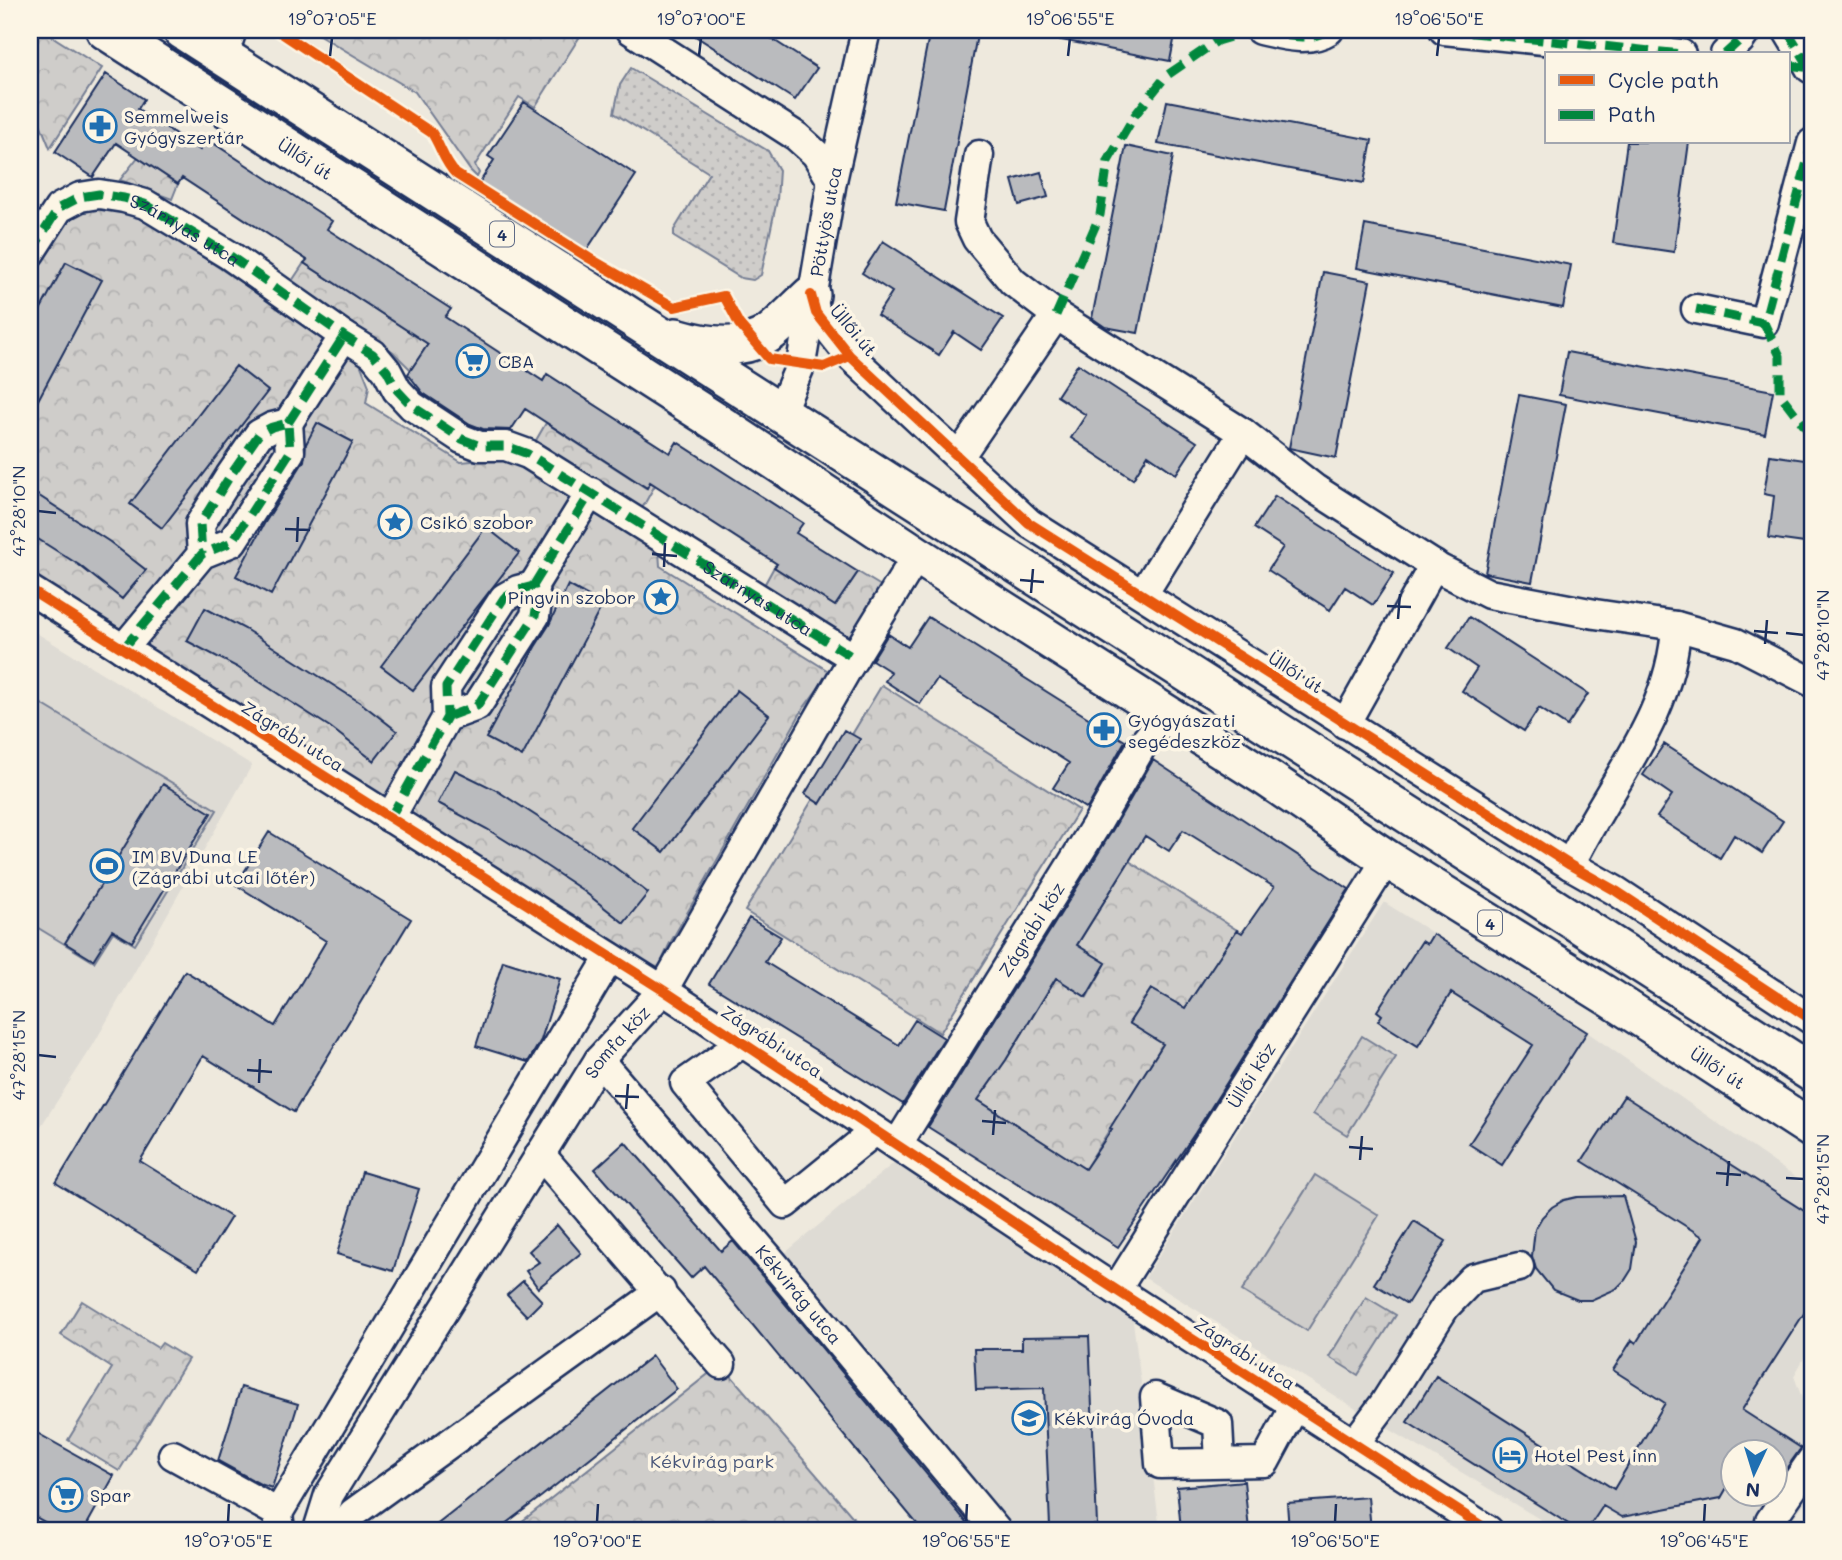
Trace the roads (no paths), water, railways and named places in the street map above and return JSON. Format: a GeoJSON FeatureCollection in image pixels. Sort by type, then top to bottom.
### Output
{"type":"FeatureCollection","features":[{"type":"Feature","properties":{"kind":"main road","name":"Üllői út"},"geometry":{"type":"LineString","coordinates":[[105,30],[1267,778],[1387,859],[1612,999],[1812,1129]]}},
{"type":"Feature","properties":{"kind":"main road","name":"4"},"geometry":{"type":"LineString","coordinates":[[182,30],[228,42],[648,328],[1812,1073]]}},
{"type":"Feature","properties":{"kind":"main road"},"geometry":{"type":"LineString","coordinates":[[648,328],[693,342],[721,346],[753,341],[771,332],[811,295]]}},
{"type":"Feature","properties":{"kind":"main road"},"geometry":{"type":"LineString","coordinates":[[718,424],[748,421],[780,413],[775,461]]}},
{"type":"Feature","properties":{"kind":"street"},"geometry":{"type":"LineString","coordinates":[[631,30],[796,136],[816,154],[832,181]]}},
{"type":"Feature","properties":{"kind":"street","name":"Pöttyös utca"},"geometry":{"type":"LineString","coordinates":[[780,413],[802,364],[811,295],[832,181],[866,30]]}},
{"type":"Feature","properties":{"kind":"street"},"geometry":{"type":"LineString","coordinates":[[1260,30],[1289,37],[1318,36],[1329,30]]}},
{"type":"Feature","properties":{"kind":"street"},"geometry":{"type":"LineString","coordinates":[[1444,30],[1661,52]]}},
{"type":"Feature","properties":{"kind":"street"},"geometry":{"type":"LineString","coordinates":[[1727,52],[1747,30]]}},
{"type":"Feature","properties":{"kind":"street"},"geometry":{"type":"LineString","coordinates":[[1787,30],[1803,67]]}},
{"type":"Feature","properties":{"kind":"street"},"geometry":{"type":"LineString","coordinates":[[1696,309],[1764,323],[1812,143]]}},
{"type":"Feature","properties":{"kind":"street"},"geometry":{"type":"LineString","coordinates":[[979,155],[969,222],[978,239],[1013,282],[1056,315],[1243,433],[1315,489],[1434,565],[1489,594],[1676,626],[1737,643],[1812,682]]}},
{"type":"Feature","properties":{"kind":"street","name":"Szárnyas utca"},"geometry":{"type":"LineString","coordinates":[[30,253],[59,208],[79,197],[99,194],[145,204],[229,255],[373,354],[387,371],[397,390],[412,406],[462,439],[480,446],[506,446],[524,451],[673,547],[854,658]]}},
{"type":"Feature","properties":{"kind":"street","name":"Üllői út"},"geometry":{"type":"LineString","coordinates":[[811,295],[816,313],[850,356],[1029,523],[1345,724],[1616,891],[1812,1020]]}},
{"type":"Feature","properties":{"kind":"street"},"geometry":{"type":"LineString","coordinates":[[959,457],[1056,315]]}},
{"type":"Feature","properties":{"kind":"street"},"geometry":{"type":"LineString","coordinates":[[123,649],[202,554],[232,542],[290,452],[288,423],[344,336]]}},
{"type":"Feature","properties":{"kind":"street"},"geometry":{"type":"LineString","coordinates":[[1143,594],[1243,433]]}},
{"type":"Feature","properties":{"kind":"street"},"geometry":{"type":"LineString","coordinates":[[390,818],[447,717],[477,706],[535,616],[537,603],[533,586],[591,492]]}},
{"type":"Feature","properties":{"kind":"street","name":"Somfa köz"},"geometry":{"type":"LineString","coordinates":[[318,1530],[329,1495],[599,1060],[663,990],[854,658],[917,555]]}},
{"type":"Feature","properties":{"kind":"street"},"geometry":{"type":"LineString","coordinates":[[1345,724],[1434,565]]}},
{"type":"Feature","properties":{"kind":"street","name":"Zágrábi utca"},"geometry":{"type":"LineString","coordinates":[[30,590],[663,990],[1115,1290],[1488,1530]]}},
{"type":"Feature","properties":{"kind":"street"},"geometry":{"type":"LineString","coordinates":[[1570,865],[1648,725],[1672,661],[1676,626]]}},
{"type":"Feature","properties":{"kind":"street","name":"Zágrábi köz"},"geometry":{"type":"LineString","coordinates":[[742,1043],[685,1083],[785,1204],[886,1138],[1091,834],[1143,744],[1167,715]]}},
{"type":"Feature","properties":{"kind":"street","name":"Üllői köz"},"geometry":{"type":"LineString","coordinates":[[1115,1290],[1387,859]]}},
{"type":"Feature","properties":{"kind":"street"},"geometry":{"type":"LineString","coordinates":[[173,1455],[279,1522],[610,957]]}},
{"type":"Feature","properties":{"kind":"street","name":"Kékvirág utca"},"geometry":{"type":"LineString","coordinates":[[599,1060],[996,1530]]}},
{"type":"Feature","properties":{"kind":"street"},"geometry":{"type":"LineString","coordinates":[[540,1154],[661,1291],[721,1364]]}},
{"type":"Feature","properties":{"kind":"street"},"geometry":{"type":"LineString","coordinates":[[1354,1444],[1384,1404],[1445,1307],[1473,1278],[1519,1267]]}},
{"type":"Feature","properties":{"kind":"street"},"geometry":{"type":"LineString","coordinates":[[340,1530],[353,1513],[661,1291]]}},
{"type":"Feature","properties":{"kind":"street"},"geometry":{"type":"LineString","coordinates":[[1220,1462],[1265,1462],[1296,1406]]}},
{"type":"Feature","properties":{"kind":"street"},"geometry":{"type":"LineString","coordinates":[[1769,1530],[1770,1521],[1812,1460]]}},
{"type":"Feature","properties":{"kind":"place","name":"Semmelweis Gyógyszertár"},"geometry":{"type":"Point","coordinates":[100,126]}},
{"type":"Feature","properties":{"kind":"place","name":"CBA"},"geometry":{"type":"Point","coordinates":[473,361]}},
{"type":"Feature","properties":{"kind":"place","name":"Csikó szobor"},"geometry":{"type":"Point","coordinates":[395,522]}},
{"type":"Feature","properties":{"kind":"place","name":"Pingvin szobor"},"geometry":{"type":"Point","coordinates":[661,597]}},
{"type":"Feature","properties":{"kind":"place","name":"Gyógyászati segédeszköz"},"geometry":{"type":"Point","coordinates":[1104,730]}},
{"type":"Feature","properties":{"kind":"place","name":"IM BV Duna LE (Zágrábi utcai lőtér)"},"geometry":{"type":"Point","coordinates":[107,866]}},
{"type":"Feature","properties":{"kind":"place","name":"Kékvirág Óvoda"},"geometry":{"type":"Point","coordinates":[1029,1418]}},
{"type":"Feature","properties":{"kind":"place","name":"Hotel Pest inn"},"geometry":{"type":"Point","coordinates":[1510,1455]}},
{"type":"Feature","properties":{"kind":"place","name":"Spar"},"geometry":{"type":"Point","coordinates":[66,1495]}},
{"type":"Feature","properties":{"kind":"park label","name":"Kékvirág park"},"geometry":{"type":"Point","coordinates":[712,1461]}}]}
